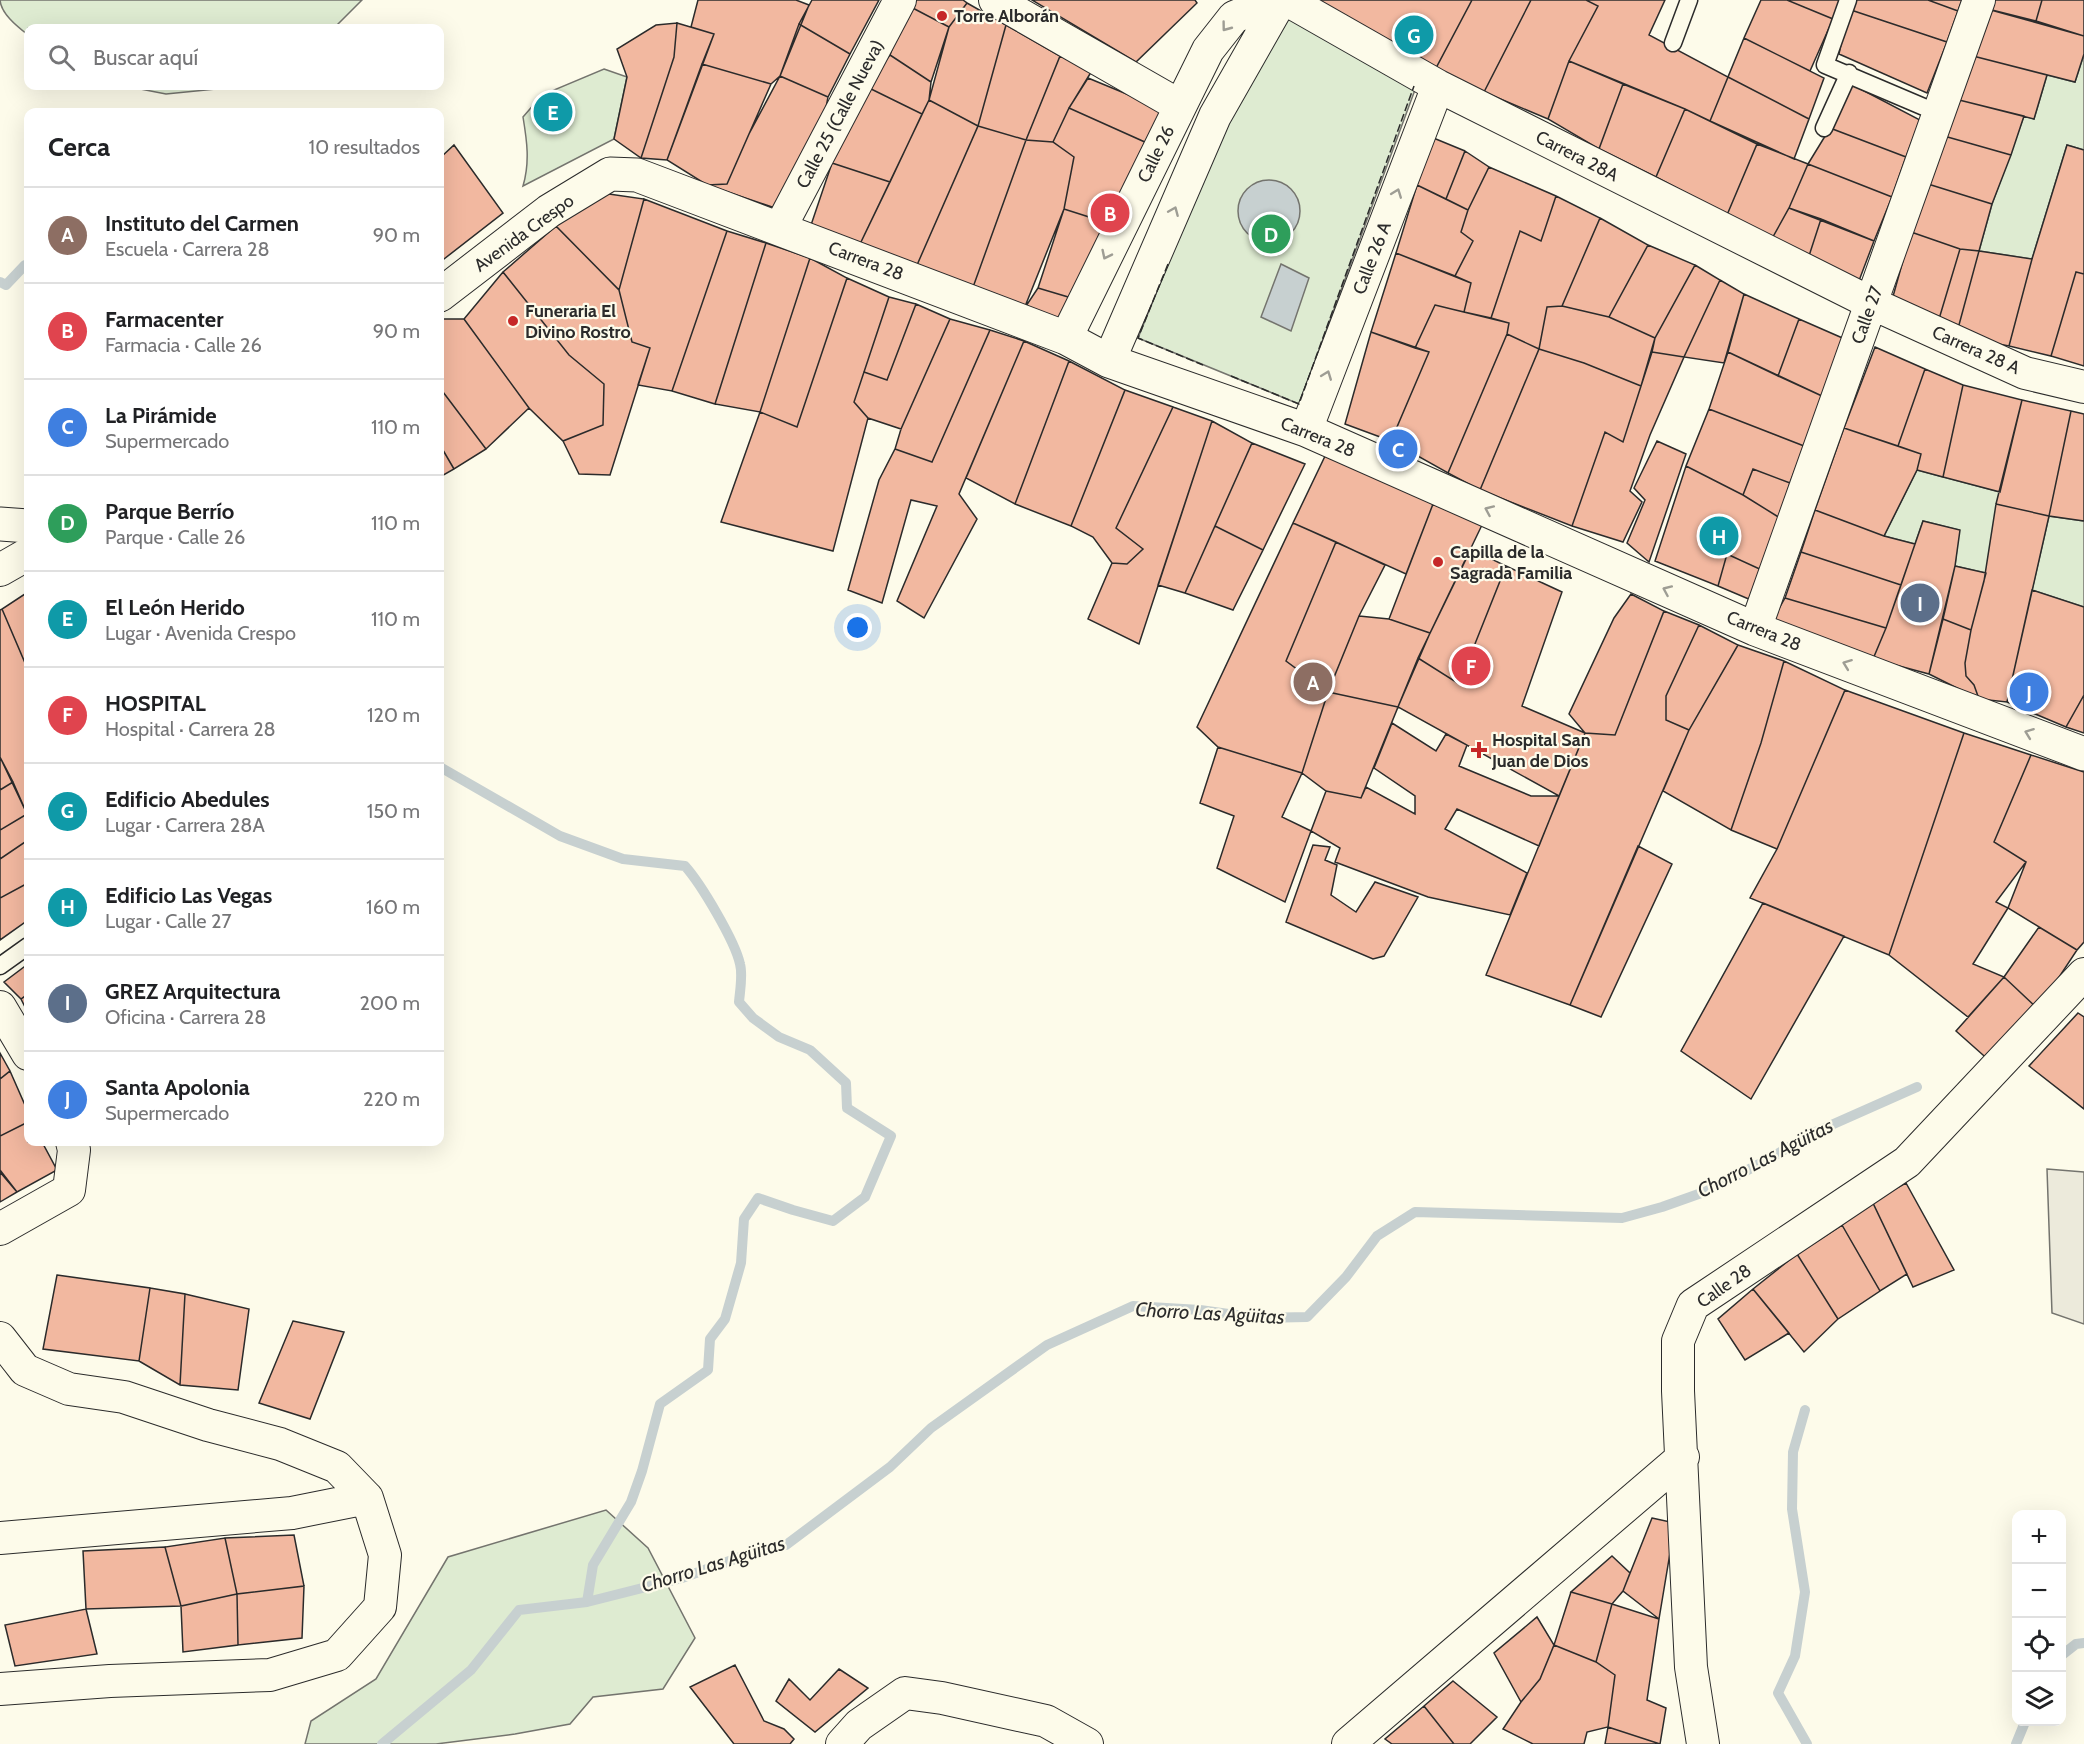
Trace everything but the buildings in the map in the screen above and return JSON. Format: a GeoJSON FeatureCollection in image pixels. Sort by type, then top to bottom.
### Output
{"type":"FeatureCollection","features":[{"type":"Feature","properties":{"kind":"main road","name":"Carrera 28"},"geometry":{"type":"LineString","coordinates":[[610,174],[637,175],[1066,338],[1109,361],[1306,430],[1755,629],[2084,754]]}},
{"type":"Feature","properties":{"kind":"main road","name":"Avenida Crespo"},"geometry":{"type":"LineString","coordinates":[[444,292],[549,211],[610,174]]}},
{"type":"Feature","properties":{"kind":"main road"},"geometry":{"type":"LineString","coordinates":[[0,524],[24,526]]}},
{"type":"Feature","properties":{"kind":"street","name":"Calle 25 (Calle Nueva)"},"geometry":{"type":"LineString","coordinates":[[780,228],[900,0]]}},
{"type":"Feature","properties":{"kind":"street"},"geometry":{"type":"LineString","coordinates":[[995,0],[1180,106]]}},
{"type":"Feature","properties":{"kind":"street","name":"Calle 26"},"geometry":{"type":"LineString","coordinates":[[1066,338],[1209,50],[1234,17],[1276,0]]}},
{"type":"Feature","properties":{"kind":"street","name":"Calle 26"},"geometry":{"type":"LineString","coordinates":[[1109,361],[1215,116],[1281,0]]}},
{"type":"Feature","properties":{"kind":"street","name":"Carrera 28A"},"geometry":{"type":"LineString","coordinates":[[1287,0],[1438,86],[1871,303]]}},
{"type":"Feature","properties":{"kind":"street","name":"Calle 27"},"geometry":{"type":"LineString","coordinates":[[1755,629],[1979,0]]}},
{"type":"Feature","properties":{"kind":"street","name":"Calle 26 A"},"geometry":{"type":"LineString","coordinates":[[1306,430],[1438,86]]}},
{"type":"Feature","properties":{"kind":"street","name":"Carrera 28 A"},"geometry":{"type":"LineString","coordinates":[[1871,303],[2025,373],[2084,387]]}},
{"type":"Feature","properties":{"kind":"street"},"geometry":{"type":"LineString","coordinates":[[0,570],[24,556]]}},
{"type":"Feature","properties":{"kind":"street","name":"Calle 28"},"geometry":{"type":"LineString","coordinates":[[1703,1744],[1691,1667],[1678,1341],[1693,1305],[1907,1162],[2084,974]]}},
{"type":"Feature","properties":{"kind":"street"},"geometry":{"type":"LineString","coordinates":[[0,1007],[24,1047]]}},
{"type":"Feature","properties":{"kind":"street"},"geometry":{"type":"LineString","coordinates":[[0,1229],[69,1190],[73,1146]]}},
{"type":"Feature","properties":{"kind":"street"},"geometry":{"type":"LineString","coordinates":[[0,1338],[25,1370],[69,1389],[124,1397],[208,1425],[280,1444],[337,1467],[367,1498],[385,1555],[380,1607],[337,1655],[270,1675],[110,1681],[0,1689]]}},
{"type":"Feature","properties":{"kind":"street"},"geometry":{"type":"LineString","coordinates":[[1348,1744],[1683,1457]]}},
{"type":"Feature","properties":{"kind":"street"},"geometry":{"type":"LineString","coordinates":[[0,1538],[292,1512],[367,1498]]}},
{"type":"Feature","properties":{"kind":"street"},"geometry":{"type":"LineString","coordinates":[[842,1744],[859,1725],[905,1693],[942,1698],[1046,1721],[1087,1744]]}},
{"type":"Feature","properties":{"kind":"lane"},"geometry":{"type":"LineString","coordinates":[[1673,43],[1689,0]]}},
{"type":"Feature","properties":{"kind":"lane"},"geometry":{"type":"LineString","coordinates":[[1848,0],[1825,65],[1849,73],[1938,113]]}},
{"type":"Feature","properties":{"kind":"lane"},"geometry":{"type":"LineString","coordinates":[[1824,128],[1849,73]]}},
{"type":"Feature","properties":{"kind":"lane"},"geometry":{"type":"LineString","coordinates":[[0,966],[24,949]]}},
{"type":"Feature","properties":{"kind":"green space"},"geometry":{"type":"Polygon","coordinates":[[[0,0],[362,0],[338,24],[24,24],[24,32],[7,15],[0,0]]]}},
{"type":"Feature","properties":{"kind":"green space"},"geometry":{"type":"Polygon","coordinates":[[[1283,7],[1416,87],[1299,404],[1138,338],[1222,131],[1283,7]]]}},
{"type":"Feature","properties":{"kind":"green space"},"geometry":{"type":"Polygon","coordinates":[[[2084,54],[2084,150],[2067,145],[2032,259],[1979,251],[1992,204],[2024,116],[2034,119],[2047,75],[2075,82],[2084,54]]]}},
{"type":"Feature","properties":{"kind":"green space"},"geometry":{"type":"Polygon","coordinates":[[[604,69],[627,77],[614,139],[523,186],[527,143],[523,117],[542,95],[604,69]]]}},
{"type":"Feature","properties":{"kind":"green space"},"geometry":{"type":"Polygon","coordinates":[[[146,90],[206,90],[166,94],[146,90]]]}},
{"type":"Feature","properties":{"kind":"green space"},"geometry":{"type":"Polygon","coordinates":[[[1917,470],[2000,492],[1986,573],[1955,566],[1959,530],[1923,521],[1915,544],[1884,536],[1917,470]]]}},
{"type":"Feature","properties":{"kind":"green space"},"geometry":{"type":"Polygon","coordinates":[[[2049,516],[2084,521],[2084,607],[2032,590],[2049,516]]]}},
{"type":"Feature","properties":{"kind":"green space"},"geometry":{"type":"Polygon","coordinates":[[[606,1510],[648,1548],[695,1638],[663,1689],[593,1697],[570,1724],[515,1734],[436,1744],[305,1744],[311,1721],[376,1679],[448,1557],[606,1510]]]}},
{"type":"Feature","properties":{"kind":"shaded area"},"geometry":{"type":"Polygon","coordinates":[[[1263,180],[1275,180],[1291,189],[1298,199],[1300,211],[1298,223],[1291,233],[1275,242],[1263,242],[1252,237],[1243,228],[1238,217],[1238,205],[1243,194],[1252,185],[1263,180]]]}},
{"type":"Feature","properties":{"kind":"shaded area"},"geometry":{"type":"Polygon","coordinates":[[[1281,264],[1309,278],[1291,331],[1261,317],[1281,264]]]}},
{"type":"Feature","properties":{"kind":"shaded area"},"geometry":{"type":"Polygon","coordinates":[[[2047,1169],[2084,1172],[2084,1324],[2052,1313],[2047,1169]]]}},
{"type":"Feature","properties":{"kind":"waterway"},"geometry":{"type":"LineString","coordinates":[[0,282],[6,285],[24,266]]}},
{"type":"Feature","properties":{"kind":"waterway"},"geometry":{"type":"LineString","coordinates":[[382,1744],[471,1670],[519,1610],[587,1602],[593,1565],[631,1502],[660,1404],[708,1370],[710,1339],[725,1319],[741,1263],[744,1219],[758,1198],[833,1221],[865,1197],[891,1136],[847,1108],[846,1083],[810,1050],[779,1037],[753,1018],[739,1002],[741,973],[737,954],[717,913],[685,866],[623,859],[560,836],[444,769]]}},
{"type":"Feature","properties":{"kind":"waterway","name":"Chorro Las Agüitas"},"geometry":{"type":"LineString","coordinates":[[587,1602],[682,1578],[746,1555],[786,1545],[890,1467],[931,1428],[1047,1345],[1133,1306],[1200,1310],[1257,1318],[1307,1317],[1346,1277],[1377,1236],[1415,1212],[1622,1218],[1707,1191],[1811,1134],[1917,1087]]}},
{"type":"Feature","properties":{"kind":"waterway"},"geometry":{"type":"LineString","coordinates":[[1805,1410],[1793,1452],[1792,1509],[1805,1592],[1795,1656],[1778,1693],[1807,1744]]}},
{"type":"Feature","properties":{"kind":"waterway"},"geometry":{"type":"LineString","coordinates":[[2066,1652],[2076,1644],[2084,1643]]}},
{"type":"Feature","properties":{"kind":"waterway"},"geometry":{"type":"LineString","coordinates":[[2016,1744],[2023,1726]]}},
{"type":"Feature","properties":{"kind":"fence"},"geometry":{"type":"LineString","coordinates":[[1231,376],[1299,404],[1414,86]]}},
{"type":"Feature","properties":{"kind":"fence"},"geometry":{"type":"LineString","coordinates":[[1168,264],[1138,338],[1203,365]]}},
{"type":"Feature","properties":{"kind":"place","name":"Torre Alborán"},"geometry":{"type":"Point","coordinates":[942,16]}},
{"type":"Feature","properties":{"kind":"place","name":"Edificio Abedules"},"geometry":{"type":"Point","coordinates":[1414,35]}},
{"type":"Feature","properties":{"kind":"place","name":"El León Herido"},"geometry":{"type":"Point","coordinates":[553,112]}},
{"type":"Feature","properties":{"kind":"place","name":"Farmacenter"},"geometry":{"type":"Point","coordinates":[1110,213]}},
{"type":"Feature","properties":{"kind":"place","name":"Parque Berrío"},"geometry":{"type":"Point","coordinates":[1271,234]}},
{"type":"Feature","properties":{"kind":"place","name":"Funeraria El Divino Rostro"},"geometry":{"type":"Point","coordinates":[513,321]}},
{"type":"Feature","properties":{"kind":"place","name":"La Pirámide"},"geometry":{"type":"Point","coordinates":[1398,449]}},
{"type":"Feature","properties":{"kind":"place","name":"Edificio Las Vegas"},"geometry":{"type":"Point","coordinates":[1719,536]}},
{"type":"Feature","properties":{"kind":"place","name":"Capilla de la Sagrada Familia"},"geometry":{"type":"Point","coordinates":[1438,562]}},
{"type":"Feature","properties":{"kind":"place","name":"GREZ Arquitectura"},"geometry":{"type":"Point","coordinates":[1920,603]}},
{"type":"Feature","properties":{"kind":"place","name":"HOSPITAL"},"geometry":{"type":"Point","coordinates":[1471,666]}},
{"type":"Feature","properties":{"kind":"place","name":"Instituto del Carmen"},"geometry":{"type":"Point","coordinates":[1313,682]}},
{"type":"Feature","properties":{"kind":"place","name":"Santa Apolonia"},"geometry":{"type":"Point","coordinates":[2029,692]}},
{"type":"Feature","properties":{"kind":"place","name":"Hospital San Juan de Dios"},"geometry":{"type":"Point","coordinates":[1479,750]}}]}
